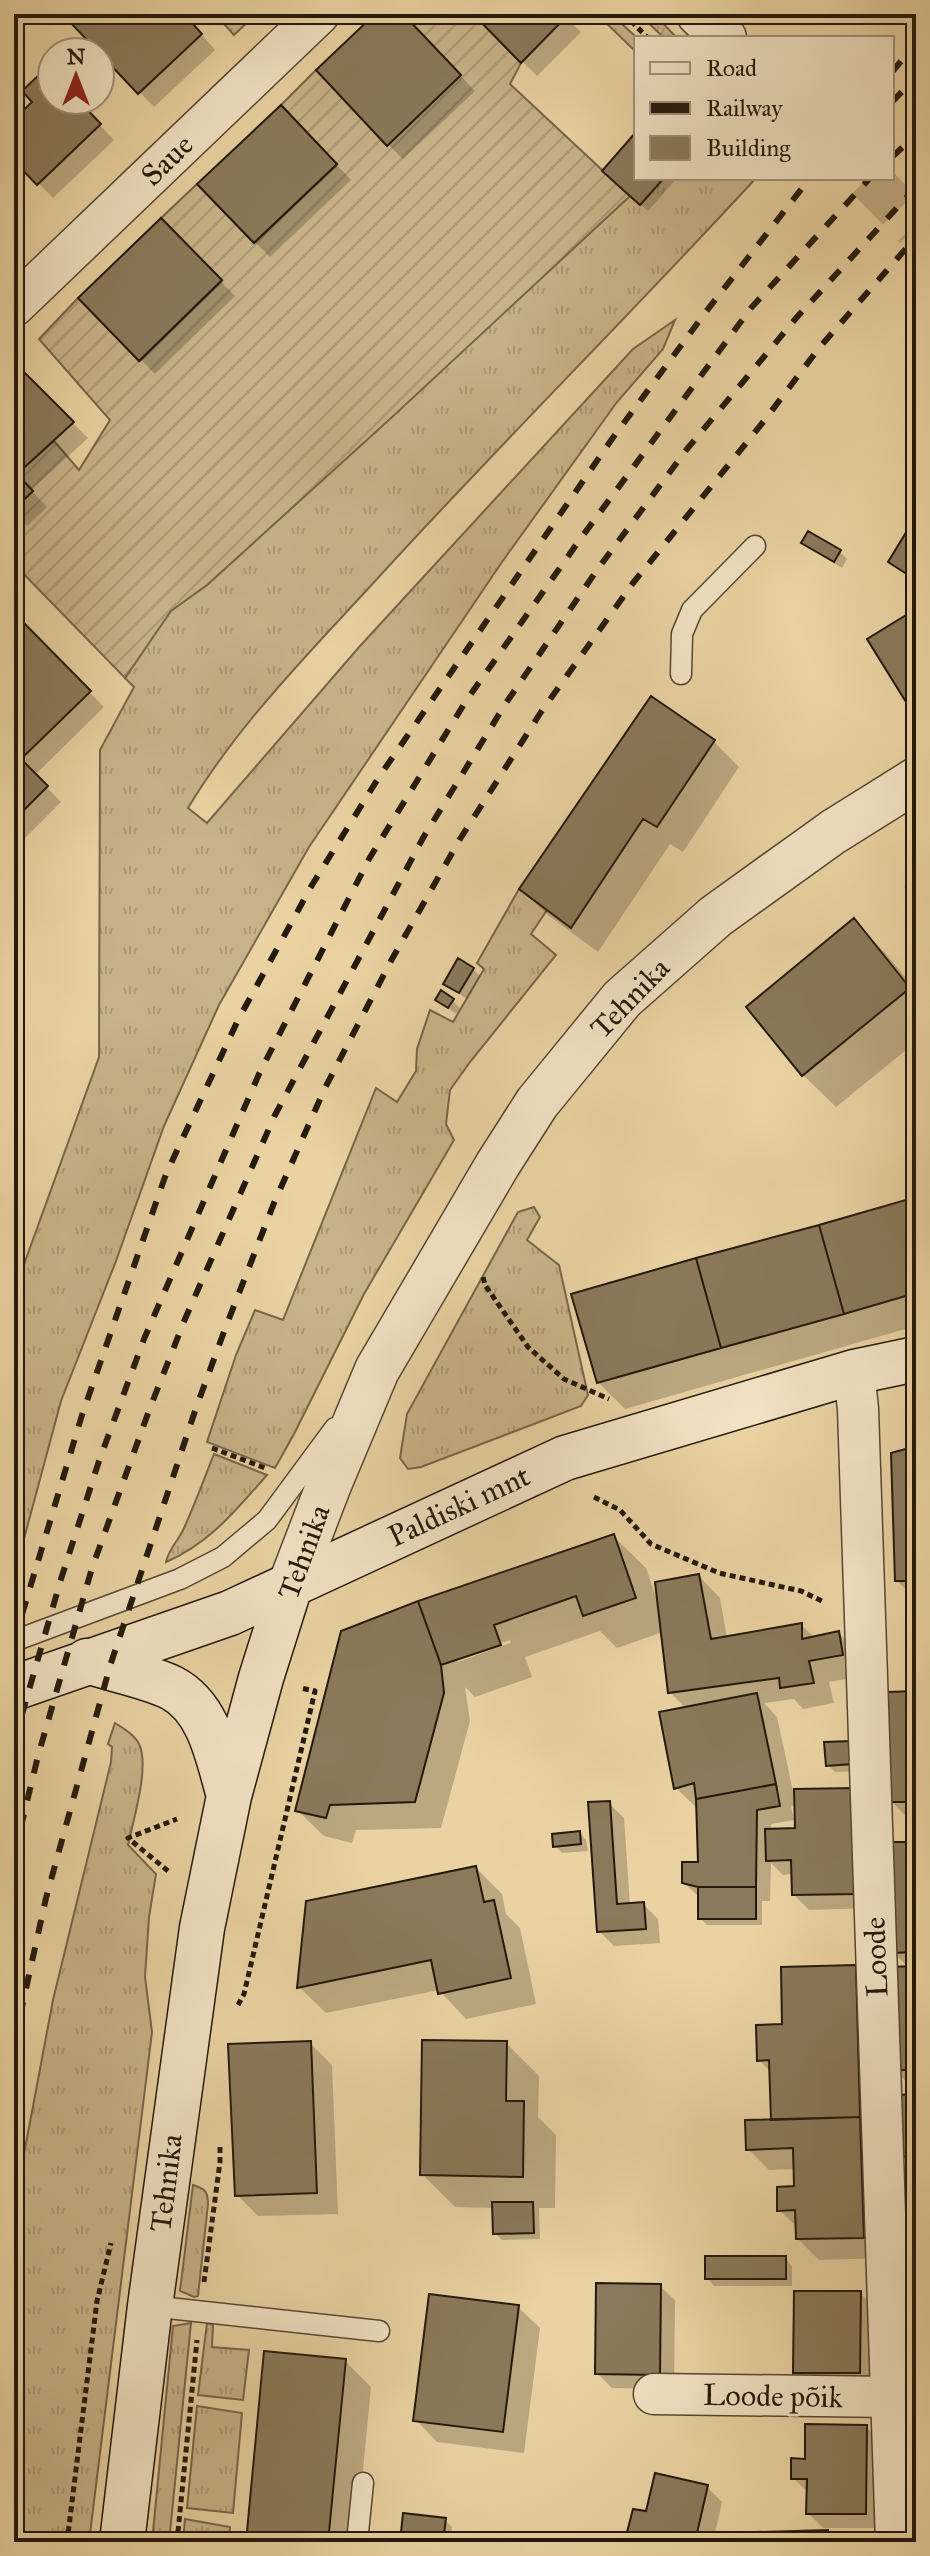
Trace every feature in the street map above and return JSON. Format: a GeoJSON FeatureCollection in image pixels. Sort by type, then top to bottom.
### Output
{"type":"FeatureCollection","features":[{"type":"Feature","properties":{"kind":"main road"},"geometry":{"type":"LineString","coordinates":[[699,14],[722,36]]}},
{"type":"Feature","properties":{"kind":"main road","name":"Tehnika"},"geometry":{"type":"LineString","coordinates":[[122,2542],[191,1998],[229,1796],[290,1586],[377,1370],[537,1103],[622,999],[716,916],[833,832],[916,780]]}},
{"type":"Feature","properties":{"kind":"main road","name":"Paldiski mnt"},"geometry":{"type":"LineString","coordinates":[[14,1688],[190,1628],[290,1586],[565,1458],[856,1391],[916,1359]]}},
{"type":"Feature","properties":{"kind":"main road"},"geometry":{"type":"LineString","coordinates":[[87,1661],[171,1688],[191,1702],[210,1733],[229,1796]]}},
{"type":"Feature","properties":{"kind":"street","name":"Saue"},"geometry":{"type":"LineString","coordinates":[[14,306],[319,14]]}},
{"type":"Feature","properties":{"kind":"street","name":"Loode"},"geometry":{"type":"LineString","coordinates":[[856,1391],[896,2542]]}},
{"type":"Feature","properties":{"kind":"street","name":"Loode põik"},"geometry":{"type":"LineString","coordinates":[[654,2394],[891,2397]]}},
{"type":"Feature","properties":{"kind":"lane"},"geometry":{"type":"LineString","coordinates":[[681,674],[682,634],[692,610],[755,546]]}},
{"type":"Feature","properties":{"kind":"lane"},"geometry":{"type":"LineString","coordinates":[[14,1641],[180,1579],[223,1557],[267,1520],[377,1370]]}},
{"type":"Feature","properties":{"kind":"lane"},"geometry":{"type":"LineString","coordinates":[[150,2306],[379,2331]]}},
{"type":"Feature","properties":{"kind":"lane"},"geometry":{"type":"LineString","coordinates":[[357,2542],[363,2483]]}},
{"type":"Feature","properties":{"kind":"path"},"geometry":{"type":"LineString","coordinates":[[624,14],[646,36]]}},
{"type":"Feature","properties":{"kind":"path"},"geometry":{"type":"LineString","coordinates":[[482,1273],[485,1285],[528,1347],[564,1379],[610,1400]]}},
{"type":"Feature","properties":{"kind":"path"},"geometry":{"type":"LineString","coordinates":[[212,1448],[277,1473]]}},
{"type":"Feature","properties":{"kind":"path"},"geometry":{"type":"LineString","coordinates":[[587,1492],[620,1510],[651,1544],[719,1573],[801,1591],[865,1620]]}},
{"type":"Feature","properties":{"kind":"path"},"geometry":{"type":"LineString","coordinates":[[237,2007],[244,1994],[315,1691]]}},
{"type":"Feature","properties":{"kind":"path"},"geometry":{"type":"LineString","coordinates":[[168,1871],[128,1838],[177,1819]]}},
{"type":"Feature","properties":{"kind":"path"},"geometry":{"type":"LineString","coordinates":[[177,2542],[200,2311],[220,2162],[219,2133]]}},
{"type":"Feature","properties":{"kind":"path"},"geometry":{"type":"LineString","coordinates":[[67,2542],[97,2301],[114,2232]]}},
{"type":"Feature","properties":{"kind":"green space"},"geometry":{"type":"Polygon","coordinates":[[[215,14],[256,14],[234,35],[215,14]]]}},
{"type":"Feature","properties":{"kind":"green space"},"geometry":{"type":"Polygon","coordinates":[[[403,14],[473,14],[521,63],[510,84],[630,196],[207,585],[171,611],[125,678],[14,564],[14,509],[33,491],[17,474],[54,441],[79,470],[110,420],[39,339],[78,298],[140,361],[222,281],[161,218],[197,184],[254,243],[337,165],[281,105],[316,70],[387,145],[461,75],[403,14]]]}},
{"type":"Feature","properties":{"kind":"green space"},"geometry":{"type":"Polygon","coordinates":[[[597,14],[611,14],[635,36],[634,50],[597,14]]]}},
{"type":"Feature","properties":{"kind":"green space"},"geometry":{"type":"Polygon","coordinates":[[[639,14],[654,14],[675,36],[662,36],[639,14]]]}},
{"type":"Feature","properties":{"kind":"green space"},"geometry":{"type":"Polygon","coordinates":[[[662,180],[754,180],[302,661],[230,746],[188,808],[207,823],[360,646],[633,349],[675,320],[663,349],[617,402],[502,562],[309,847],[219,1005],[164,1126],[116,1261],[61,1401],[14,1576],[14,1292],[99,1057],[100,750],[134,687],[125,678],[170,611],[207,585],[630,196],[640,205],[662,180]]]}},
{"type":"Feature","properties":{"kind":"green space"},"geometry":{"type":"Polygon","coordinates":[[[519,889],[547,910],[531,934],[556,955],[450,1090],[446,1124],[454,1140],[364,1294],[275,1468],[207,1442],[236,1355],[255,1310],[283,1320],[376,1088],[397,1102],[416,1071],[417,1049],[430,1010],[453,1022],[484,969],[477,963],[519,889]]]}},
{"type":"Feature","properties":{"kind":"green space"},"geometry":{"type":"Polygon","coordinates":[[[534,1207],[540,1217],[527,1240],[559,1265],[588,1395],[581,1406],[421,1467],[408,1469],[400,1458],[407,1414],[518,1212],[534,1207]]]}},
{"type":"Feature","properties":{"kind":"green space"},"geometry":{"type":"Polygon","coordinates":[[[214,1454],[267,1475],[209,1536],[166,1562],[182,1533],[214,1454]]]}},
{"type":"Feature","properties":{"kind":"green space"},"geometry":{"type":"Polygon","coordinates":[[[115,1723],[135,1738],[142,1754],[140,1794],[128,1845],[156,1874],[145,1977],[152,2032],[89,2542],[14,2542],[14,2207],[53,2000],[111,1762],[112,1747],[108,1744],[115,1723]]]}},
{"type":"Feature","properties":{"kind":"green space"},"geometry":{"type":"Polygon","coordinates":[[[193,2185],[205,2191],[208,2204],[198,2296],[194,2297],[180,2291],[193,2185]]]}},
{"type":"Feature","properties":{"kind":"green space"},"geometry":{"type":"Polygon","coordinates":[[[191,2323],[169,2542],[152,2542],[173,2326],[191,2323]]]}},
{"type":"Feature","properties":{"kind":"green space"},"geometry":{"type":"Polygon","coordinates":[[[207,2323],[213,2325],[212,2347],[249,2350],[243,2400],[198,2395],[207,2323]]]}},
{"type":"Feature","properties":{"kind":"green space"},"geometry":{"type":"Polygon","coordinates":[[[197,2406],[242,2413],[233,2513],[187,2508],[197,2406]]]}},
{"type":"Feature","properties":{"kind":"green space"},"geometry":{"type":"Polygon","coordinates":[[[185,2519],[230,2527],[229,2542],[183,2542],[185,2519]]]}},
{"type":"Feature","properties":{"kind":"building"},"geometry":{"type":"Polygon","coordinates":[[[75,14],[184,14],[202,34],[138,94],[116,71],[116,36],[83,36],[69,21],[75,14]]]}},
{"type":"Feature","properties":{"kind":"building"},"geometry":{"type":"Polygon","coordinates":[[[375,14],[403,14],[461,75],[387,146],[316,70],[375,14]]]}},
{"type":"Feature","properties":{"kind":"building"},"geometry":{"type":"Polygon","coordinates":[[[473,14],[565,14],[567,16],[521,63],[473,14]]]}},
{"type":"Feature","properties":{"kind":"building"},"geometry":{"type":"Polygon","coordinates":[[[36,78],[36,116],[93,116],[101,124],[37,185],[14,161],[14,119],[32,102],[22,91],[36,78]]]}},
{"type":"Feature","properties":{"kind":"building"},"geometry":{"type":"Polygon","coordinates":[[[281,105],[337,164],[254,243],[197,184],[281,105]]]}},
{"type":"Feature","properties":{"kind":"building"},"geometry":{"type":"Polygon","coordinates":[[[634,134],[634,180],[662,180],[640,205],[602,171],[634,134]]]}},
{"type":"Feature","properties":{"kind":"building"},"geometry":{"type":"Polygon","coordinates":[[[161,218],[222,280],[139,361],[78,298],[161,218]]]}},
{"type":"Feature","properties":{"kind":"building"},"geometry":{"type":"Polygon","coordinates":[[[14,362],[74,422],[17,474],[33,491],[14,509],[14,362]]]}},
{"type":"Feature","properties":{"kind":"building"},"geometry":{"type":"Polygon","coordinates":[[[916,516],[916,580],[888,562],[916,516]]]}},
{"type":"Feature","properties":{"kind":"building"},"geometry":{"type":"Polygon","coordinates":[[[808,531],[841,550],[834,562],[801,543],[808,531]]]}},
{"type":"Feature","properties":{"kind":"building"},"geometry":{"type":"Polygon","coordinates":[[[916,609],[916,714],[914,715],[867,639],[916,609]]]}},
{"type":"Feature","properties":{"kind":"building"},"geometry":{"type":"Polygon","coordinates":[[[21,620],[91,691],[21,759],[48,786],[14,820],[14,627],[21,620]]]}},
{"type":"Feature","properties":{"kind":"building"},"geometry":{"type":"Polygon","coordinates":[[[651,696],[715,740],[657,827],[643,819],[571,928],[519,889],[651,696]]]}},
{"type":"Feature","properties":{"kind":"building"},"geometry":{"type":"Polygon","coordinates":[[[916,881],[916,904],[906,887],[916,881]]]}},
{"type":"Feature","properties":{"kind":"building"},"geometry":{"type":"Polygon","coordinates":[[[854,918],[910,988],[802,1076],[746,1007],[854,918]]]}},
{"type":"Feature","properties":{"kind":"building"},"geometry":{"type":"Polygon","coordinates":[[[458,958],[474,968],[459,993],[443,984],[458,958]]]}},
{"type":"Feature","properties":{"kind":"building"},"geometry":{"type":"Polygon","coordinates":[[[441,990],[454,999],[448,1008],[435,1000],[441,990]]]}},
{"type":"Feature","properties":{"kind":"building"},"geometry":{"type":"Polygon","coordinates":[[[916,1197],[916,1293],[844,1314],[819,1225],[916,1197]]]}},
{"type":"Feature","properties":{"kind":"building"},"geometry":{"type":"Polygon","coordinates":[[[819,1225],[844,1314],[721,1348],[696,1258],[819,1225]]]}},
{"type":"Feature","properties":{"kind":"building"},"geometry":{"type":"Polygon","coordinates":[[[696,1258],[721,1348],[597,1383],[571,1294],[696,1258]]]}},
{"type":"Feature","properties":{"kind":"building"},"geometry":{"type":"Polygon","coordinates":[[[916,1446],[916,1581],[895,1581],[891,1453],[916,1446]]]}},
{"type":"Feature","properties":{"kind":"building"},"geometry":{"type":"Polygon","coordinates":[[[614,1534],[636,1598],[583,1616],[576,1596],[494,1625],[501,1645],[441,1665],[418,1601],[614,1534]]]}},
{"type":"Feature","properties":{"kind":"building"},"geometry":{"type":"Polygon","coordinates":[[[699,1574],[711,1639],[802,1623],[802,1639],[839,1631],[843,1655],[809,1661],[814,1683],[780,1688],[779,1678],[668,1693],[655,1582],[699,1574]]]}},
{"type":"Feature","properties":{"kind":"building"},"geometry":{"type":"Polygon","coordinates":[[[418,1601],[441,1665],[444,1693],[415,1802],[330,1805],[326,1818],[295,1811],[341,1631],[418,1601]]]}},
{"type":"Feature","properties":{"kind":"building"},"geometry":{"type":"Polygon","coordinates":[[[916,1691],[916,1802],[889,1802],[888,1692],[916,1691]]]}},
{"type":"Feature","properties":{"kind":"building"},"geometry":{"type":"Polygon","coordinates":[[[757,1693],[776,1784],[696,1799],[694,1783],[674,1789],[659,1712],[757,1693]]]}},
{"type":"Feature","properties":{"kind":"building"},"geometry":{"type":"Polygon","coordinates":[[[852,1741],[853,1764],[826,1766],[824,1742],[852,1741]]]}},
{"type":"Feature","properties":{"kind":"building"},"geometry":{"type":"Polygon","coordinates":[[[776,1784],[780,1806],[757,1810],[756,1887],[698,1887],[682,1883],[682,1862],[698,1862],[696,1799],[776,1784]]]}},
{"type":"Feature","properties":{"kind":"building"},"geometry":{"type":"Polygon","coordinates":[[[855,1788],[857,1894],[792,1895],[791,1860],[766,1861],[765,1829],[795,1828],[794,1789],[855,1788]]]}},
{"type":"Feature","properties":{"kind":"building"},"geometry":{"type":"Polygon","coordinates":[[[610,1801],[617,1904],[644,1902],[646,1929],[597,1932],[588,1802],[610,1801]]]}},
{"type":"Feature","properties":{"kind":"building"},"geometry":{"type":"Polygon","coordinates":[[[580,1831],[581,1844],[553,1847],[552,1834],[580,1831]]]}},
{"type":"Feature","properties":{"kind":"building"},"geometry":{"type":"Polygon","coordinates":[[[892,1842],[916,1842],[916,1952],[891,1953],[892,1842]]]}},
{"type":"Feature","properties":{"kind":"building"},"geometry":{"type":"Polygon","coordinates":[[[476,1866],[484,1902],[494,1900],[511,1978],[438,1994],[431,1960],[297,1988],[306,1901],[476,1866]]]}},
{"type":"Feature","properties":{"kind":"building"},"geometry":{"type":"Polygon","coordinates":[[[698,1887],[756,1887],[756,1919],[698,1919],[698,1887]]]}},
{"type":"Feature","properties":{"kind":"building"},"geometry":{"type":"Polygon","coordinates":[[[856,1965],[860,2117],[771,2120],[769,2060],[757,2061],[756,2025],[782,2024],[781,1967],[856,1965]]]}},
{"type":"Feature","properties":{"kind":"building"},"geometry":{"type":"Polygon","coordinates":[[[916,1966],[916,2069],[893,2071],[889,1967],[916,1966]]]}},
{"type":"Feature","properties":{"kind":"building"},"geometry":{"type":"Polygon","coordinates":[[[422,2040],[507,2041],[506,2101],[524,2101],[523,2177],[420,2175],[422,2040]]]}},
{"type":"Feature","properties":{"kind":"building"},"geometry":{"type":"Polygon","coordinates":[[[311,2041],[317,2193],[235,2196],[228,2044],[311,2041]]]}},
{"type":"Feature","properties":{"kind":"building"},"geometry":{"type":"Polygon","coordinates":[[[916,2094],[916,2156],[898,2157],[897,2095],[916,2094]]]}},
{"type":"Feature","properties":{"kind":"building"},"geometry":{"type":"Polygon","coordinates":[[[860,2117],[864,2238],[796,2239],[795,2210],[777,2211],[777,2187],[794,2186],[793,2148],[746,2150],[745,2120],[860,2117]]]}},
{"type":"Feature","properties":{"kind":"building"},"geometry":{"type":"Polygon","coordinates":[[[492,2202],[533,2202],[534,2233],[493,2234],[492,2202]]]}},
{"type":"Feature","properties":{"kind":"building"},"geometry":{"type":"Polygon","coordinates":[[[705,2256],[786,2256],[786,2279],[705,2279],[705,2256]]]}},
{"type":"Feature","properties":{"kind":"building"},"geometry":{"type":"Polygon","coordinates":[[[596,2283],[661,2284],[660,2375],[595,2374],[596,2283]]]}},
{"type":"Feature","properties":{"kind":"building"},"geometry":{"type":"Polygon","coordinates":[[[794,2291],[861,2291],[860,2373],[793,2373],[794,2291]]]}},
{"type":"Feature","properties":{"kind":"building"},"geometry":{"type":"Polygon","coordinates":[[[429,2294],[519,2305],[503,2432],[413,2421],[429,2294]]]}},
{"type":"Feature","properties":{"kind":"building"},"geometry":{"type":"Polygon","coordinates":[[[264,2351],[346,2359],[328,2542],[246,2542],[264,2351]]]}},
{"type":"Feature","properties":{"kind":"building"},"geometry":{"type":"Polygon","coordinates":[[[916,2352],[916,2403],[908,2405],[906,2353],[916,2352]]]}},
{"type":"Feature","properties":{"kind":"building"},"geometry":{"type":"Polygon","coordinates":[[[805,2424],[867,2425],[866,2514],[806,2514],[807,2479],[791,2479],[791,2458],[805,2459],[805,2424]]]}},
{"type":"Feature","properties":{"kind":"building"},"geometry":{"type":"Polygon","coordinates":[[[655,2473],[708,2485],[695,2542],[640,2542],[626,2536],[633,2509],[646,2511],[655,2473]]]}},
{"type":"Feature","properties":{"kind":"building"},"geometry":{"type":"Polygon","coordinates":[[[403,2513],[446,2518],[443,2542],[400,2542],[403,2513]]]}},
{"type":"Feature","properties":{"kind":"building"},"geometry":{"type":"Polygon","coordinates":[[[828,2530],[828,2542],[723,2542],[724,2533],[828,2530]]]}},
{"type":"Feature","properties":{"kind":"tunnel"},"geometry":{"type":"LineString","coordinates":[[870,180],[916,227]]}},
{"type":"Feature","properties":{"kind":"railway"},"geometry":{"type":"LineString","coordinates":[[894,70],[916,43]]}},
{"type":"Feature","properties":{"kind":"railway"},"geometry":{"type":"LineString","coordinates":[[894,100],[916,77]]}},
{"type":"Feature","properties":{"kind":"railway"},"geometry":{"type":"LineString","coordinates":[[894,155],[916,135]]}},
{"type":"Feature","properties":{"kind":"railway"},"geometry":{"type":"LineString","coordinates":[[14,1641],[82,1415],[166,1174],[238,1020],[312,885],[379,777],[612,439],[808,180]]}},
{"type":"Feature","properties":{"kind":"railway"},"geometry":{"type":"LineString","coordinates":[[14,1742],[99,1461],[144,1339],[259,1074],[369,859],[466,701],[581,538],[751,308],[868,180]]}},
{"type":"Feature","properties":{"kind":"railway"},"geometry":{"type":"LineString","coordinates":[[14,1855],[38,1756],[92,1568],[185,1319],[275,1115],[423,838],[506,703],[597,570],[687,449],[797,317],[916,187]]}},
{"type":"Feature","properties":{"kind":"railway"},"geometry":{"type":"LineString","coordinates":[[14,2043],[46,1898],[110,1666],[225,1329],[274,1203],[325,1088],[392,959],[460,839],[541,712],[633,583],[819,348],[916,237]]}}]}
